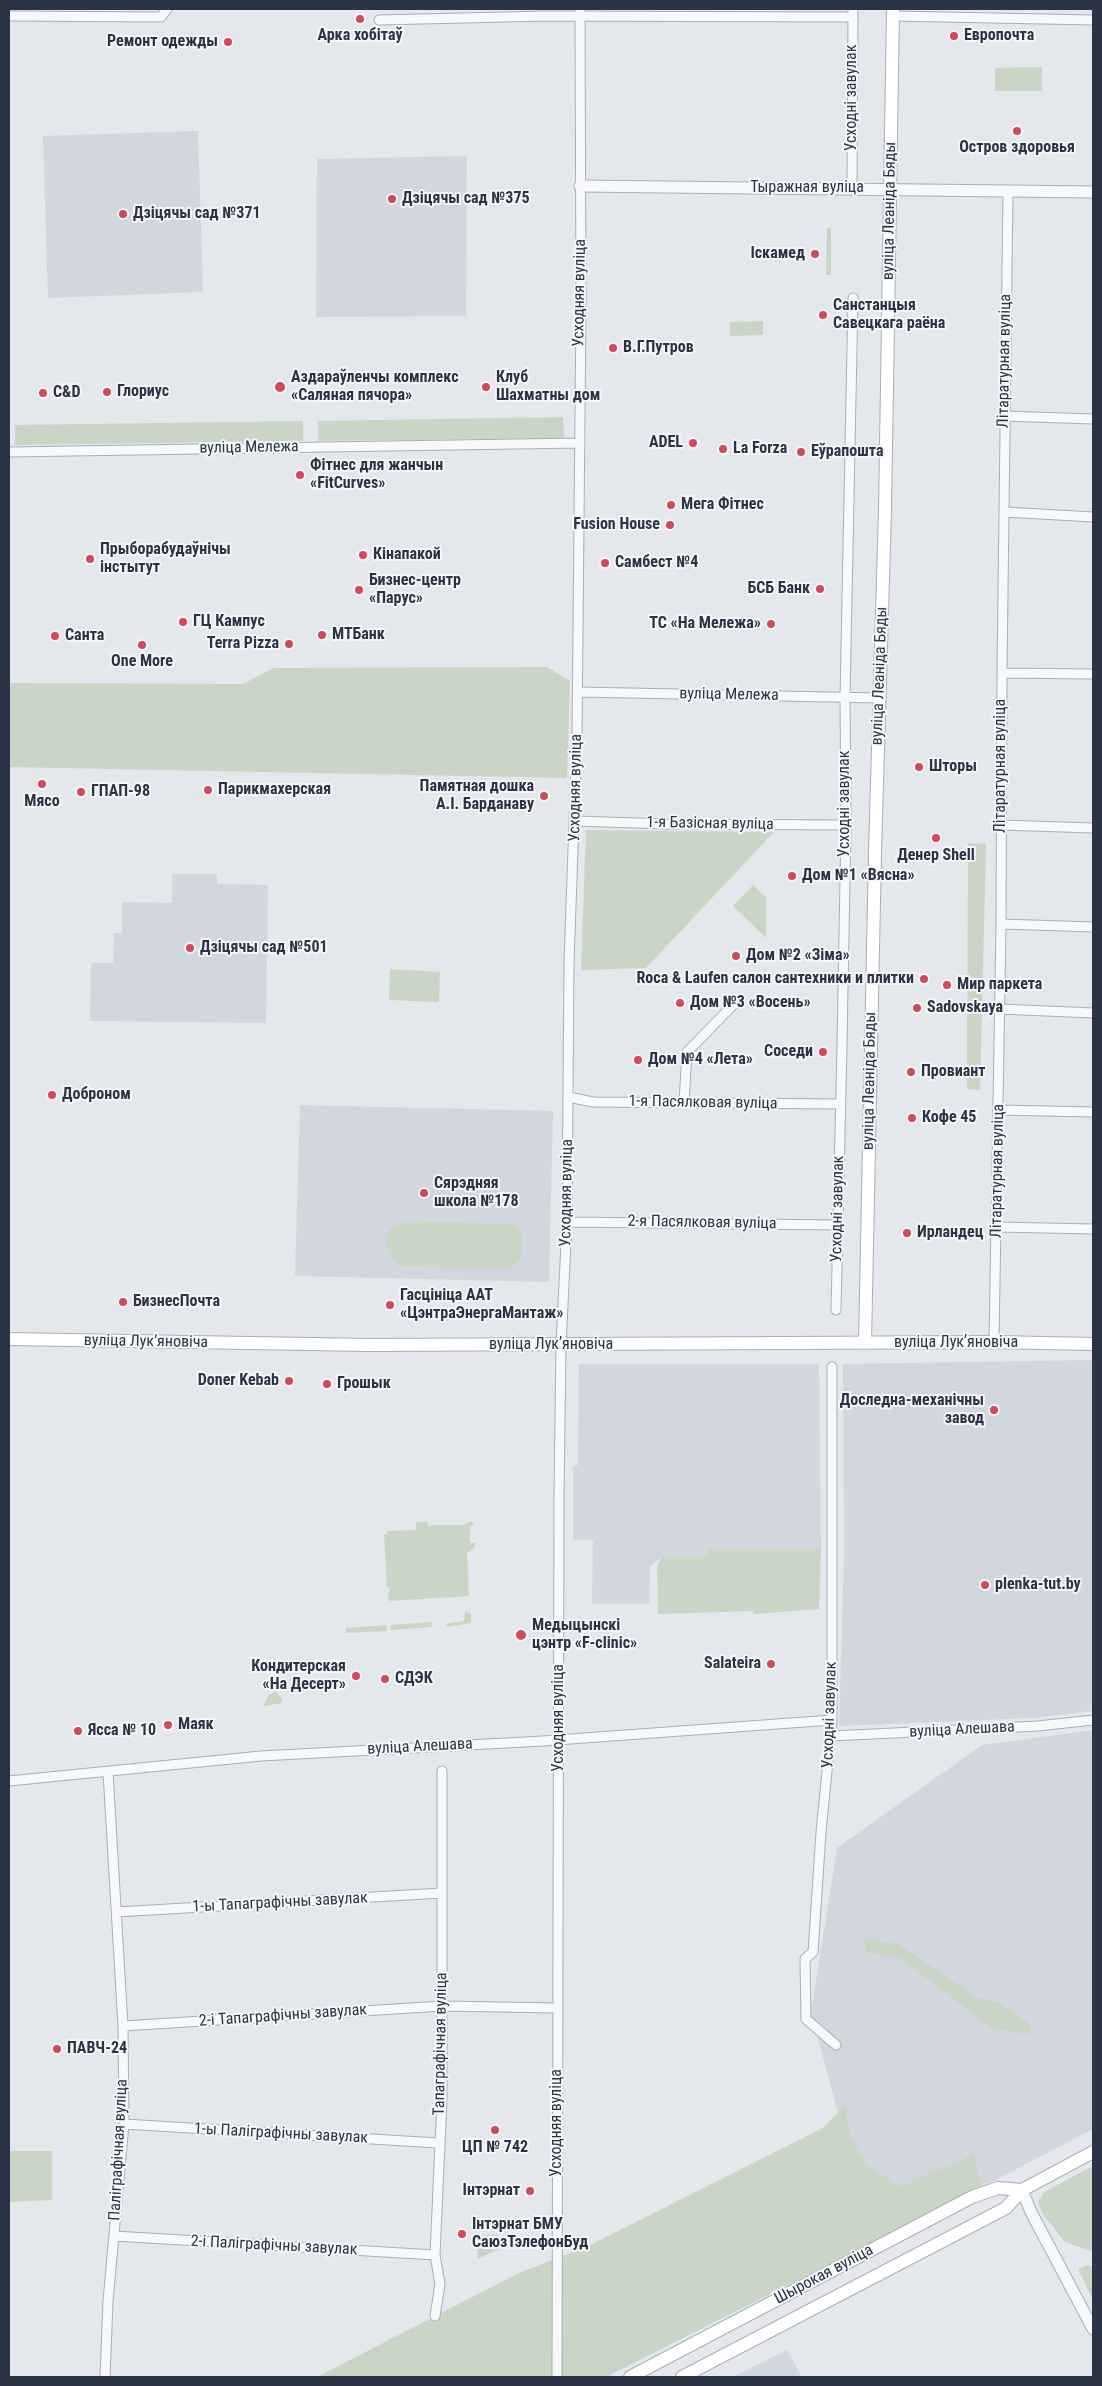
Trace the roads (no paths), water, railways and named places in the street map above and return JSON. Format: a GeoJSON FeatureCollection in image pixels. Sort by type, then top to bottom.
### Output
{"type":"FeatureCollection","features":[{"type":"Feature","properties":{"kind":"main road","name":"вуліца Леаніда Бяды"},"geometry":{"type":"LineString","coordinates":[[865,1343],[891,189],[893,13]]}},
{"type":"Feature","properties":{"kind":"main road","name":"вуліца Лукʼяновіча"},"geometry":{"type":"LineString","coordinates":[[9,1339],[277,1344],[561,1345],[994,1342],[1093,1344]]}},
{"type":"Feature","properties":{"kind":"main road","name":"Шырокая вуліца"},"geometry":{"type":"LineString","coordinates":[[682,2377],[1006,2208],[1022,2190],[1093,2152]]}},
{"type":"Feature","properties":{"kind":"main road","name":"Шырокая вуліца"},"geometry":{"type":"LineString","coordinates":[[630,2377],[972,2198],[998,2188],[1022,2190]]}},
{"type":"Feature","properties":{"kind":"street"},"geometry":{"type":"LineString","coordinates":[[9,16],[161,17],[167,9]]}},
{"type":"Feature","properties":{"kind":"street"},"geometry":{"type":"LineString","coordinates":[[379,20],[580,13],[853,13]]}},
{"type":"Feature","properties":{"kind":"street","name":"Усходняя вуліца"},"geometry":{"type":"LineString","coordinates":[[557,2377],[561,1345],[567,1222],[569,962],[578,692],[580,13]]}},
{"type":"Feature","properties":{"kind":"street","name":"Усходні завулак"},"geometry":{"type":"LineString","coordinates":[[852,188],[853,13]]}},
{"type":"Feature","properties":{"kind":"street"},"geometry":{"type":"LineString","coordinates":[[893,13],[1093,20]]}},
{"type":"Feature","properties":{"kind":"street","name":"Тыражная вуліца"},"geometry":{"type":"LineString","coordinates":[[580,186],[1093,192]]}},
{"type":"Feature","properties":{"kind":"street","name":"Літаратурная вуліца"},"geometry":{"type":"LineString","coordinates":[[994,1342],[999,1110],[1005,512],[1004,416],[1008,190]]}},
{"type":"Feature","properties":{"kind":"street","name":"Усходні завулак"},"geometry":{"type":"LineString","coordinates":[[836,1310],[846,825],[845,698],[853,298]]}},
{"type":"Feature","properties":{"kind":"street"},"geometry":{"type":"LineString","coordinates":[[1004,416],[1093,419]]}},
{"type":"Feature","properties":{"kind":"street","name":"вуліца Мележа"},"geometry":{"type":"LineString","coordinates":[[9,452],[580,444]]}},
{"type":"Feature","properties":{"kind":"street"},"geometry":{"type":"LineString","coordinates":[[1005,512],[1093,517]]}},
{"type":"Feature","properties":{"kind":"street"},"geometry":{"type":"LineString","coordinates":[[1002,673],[1093,674]]}},
{"type":"Feature","properties":{"kind":"street","name":"вуліца Мележа"},"geometry":{"type":"LineString","coordinates":[[578,692],[880,698]]}},
{"type":"Feature","properties":{"kind":"street","name":"1-я Базісная вуліца"},"geometry":{"type":"LineString","coordinates":[[575,821],[846,825]]}},
{"type":"Feature","properties":{"kind":"street"},"geometry":{"type":"LineString","coordinates":[[1001,825],[1093,828]]}},
{"type":"Feature","properties":{"kind":"street"},"geometry":{"type":"LineString","coordinates":[[1001,924],[1093,927]]}},
{"type":"Feature","properties":{"kind":"street"},"geometry":{"type":"LineString","coordinates":[[684,1102],[687,1052],[734,1004]]}},
{"type":"Feature","properties":{"kind":"street"},"geometry":{"type":"LineString","coordinates":[[1000,1010],[1093,1013]]}},
{"type":"Feature","properties":{"kind":"street","name":"1-я Пасялковая вуліца"},"geometry":{"type":"LineString","coordinates":[[568,1097],[593,1102],[840,1104]]}},
{"type":"Feature","properties":{"kind":"street"},"geometry":{"type":"LineString","coordinates":[[999,1110],[1093,1112]]}},
{"type":"Feature","properties":{"kind":"street","name":"2-я Пасялковая вуліца"},"geometry":{"type":"LineString","coordinates":[[567,1222],[838,1225]]}},
{"type":"Feature","properties":{"kind":"street"},"geometry":{"type":"LineString","coordinates":[[996,1227],[1093,1229]]}},
{"type":"Feature","properties":{"kind":"street","name":"Усходні завулак"},"geometry":{"type":"LineString","coordinates":[[832,1367],[832,1720],[821,1832],[813,1952],[805,1960],[806,2019],[836,2045]]}},
{"type":"Feature","properties":{"kind":"street","name":"вуліца Алешава"},"geometry":{"type":"LineString","coordinates":[[9,1781],[261,1756],[559,1739],[832,1720]]}},
{"type":"Feature","properties":{"kind":"street","name":"вуліца Алешава"},"geometry":{"type":"LineString","coordinates":[[831,1736],[1038,1726],[1093,1720]]}},
{"type":"Feature","properties":{"kind":"street","name":"Тапаграфічная вуліца"},"geometry":{"type":"LineString","coordinates":[[435,2316],[440,2284],[435,2255],[438,2143],[442,2100],[442,1771]]}},
{"type":"Feature","properties":{"kind":"street","name":"Паліграфічная вуліца"},"geometry":{"type":"LineString","coordinates":[[105,2377],[108,2301],[124,2124],[123,2026],[108,1772]]}},
{"type":"Feature","properties":{"kind":"street","name":"1-ы Тапаграфічны завулак"},"geometry":{"type":"LineString","coordinates":[[117,1912],[442,1893]]}},
{"type":"Feature","properties":{"kind":"street","name":"2-і Тапаграфічны завулак"},"geometry":{"type":"LineString","coordinates":[[123,2026],[442,2006],[557,2008]]}},
{"type":"Feature","properties":{"kind":"street","name":"1-ы Паліграфічны завулак"},"geometry":{"type":"LineString","coordinates":[[124,2124],[438,2143]]}},
{"type":"Feature","properties":{"kind":"street"},"geometry":{"type":"LineString","coordinates":[[1022,2190],[1030,2212],[1093,2329]]}},
{"type":"Feature","properties":{"kind":"street","name":"2-і Паліграфічны завулак"},"geometry":{"type":"LineString","coordinates":[[114,2236],[435,2255]]}},
{"type":"Feature","properties":{"kind":"place","name":"Арка хобітаў"},"geometry":{"type":"Point","coordinates":[360,19]}},
{"type":"Feature","properties":{"kind":"place","name":"Европочта"},"geometry":{"type":"Point","coordinates":[954,36]}},
{"type":"Feature","properties":{"kind":"place","name":"Ремонт одежды"},"geometry":{"type":"Point","coordinates":[228,42]}},
{"type":"Feature","properties":{"kind":"place","name":"Остров здоровья"},"geometry":{"type":"Point","coordinates":[1017,131]}},
{"type":"Feature","properties":{"kind":"place","name":"Дзіцячы сад №375"},"geometry":{"type":"Point","coordinates":[392,199]}},
{"type":"Feature","properties":{"kind":"place","name":"Дзіцячы сад №371"},"geometry":{"type":"Point","coordinates":[123,214]}},
{"type":"Feature","properties":{"kind":"place","name":"Іскамед"},"geometry":{"type":"Point","coordinates":[815,254]}},
{"type":"Feature","properties":{"kind":"place","name":"Санстанцыя Савецкага раёна"},"geometry":{"type":"Point","coordinates":[823,315]}},
{"type":"Feature","properties":{"kind":"place","name":"В.Г.Путров"},"geometry":{"type":"Point","coordinates":[613,348]}},
{"type":"Feature","properties":{"kind":"place","name":"Аздараўленчы комплекс «Саляная пячора»"},"geometry":{"type":"Point","coordinates":[280,387]}},
{"type":"Feature","properties":{"kind":"place","name":"Клуб Шахматны дом"},"geometry":{"type":"Point","coordinates":[486,387]}},
{"type":"Feature","properties":{"kind":"place","name":"Глориус"},"geometry":{"type":"Point","coordinates":[107,392]}},
{"type":"Feature","properties":{"kind":"place","name":"C&D"},"geometry":{"type":"Point","coordinates":[43,393]}},
{"type":"Feature","properties":{"kind":"place","name":"ADEL"},"geometry":{"type":"Point","coordinates":[693,443]}},
{"type":"Feature","properties":{"kind":"place","name":"La Forza"},"geometry":{"type":"Point","coordinates":[723,449]}},
{"type":"Feature","properties":{"kind":"place","name":"Еўрапошта"},"geometry":{"type":"Point","coordinates":[801,452]}},
{"type":"Feature","properties":{"kind":"place","name":"Фітнес для жанчын «FitCurves»"},"geometry":{"type":"Point","coordinates":[300,475]}},
{"type":"Feature","properties":{"kind":"place","name":"Мега Фітнес"},"geometry":{"type":"Point","coordinates":[671,505]}},
{"type":"Feature","properties":{"kind":"place","name":"Fusion House"},"geometry":{"type":"Point","coordinates":[670,525]}},
{"type":"Feature","properties":{"kind":"place","name":"Кінапакой"},"geometry":{"type":"Point","coordinates":[363,555]}},
{"type":"Feature","properties":{"kind":"place","name":"Прыборабудаўнічы інстытут"},"geometry":{"type":"Point","coordinates":[90,559]}},
{"type":"Feature","properties":{"kind":"place","name":"Самбест №4"},"geometry":{"type":"Point","coordinates":[605,563]}},
{"type":"Feature","properties":{"kind":"place","name":"БСБ Банк"},"geometry":{"type":"Point","coordinates":[820,589]}},
{"type":"Feature","properties":{"kind":"place","name":"Бизнес-центр «Парус»"},"geometry":{"type":"Point","coordinates":[359,590]}},
{"type":"Feature","properties":{"kind":"place","name":"ГЦ Кампус"},"geometry":{"type":"Point","coordinates":[183,622]}},
{"type":"Feature","properties":{"kind":"place","name":"ТС «На Мележа»"},"geometry":{"type":"Point","coordinates":[771,624]}},
{"type":"Feature","properties":{"kind":"place","name":"МТБанк"},"geometry":{"type":"Point","coordinates":[322,635]}},
{"type":"Feature","properties":{"kind":"place","name":"Санта"},"geometry":{"type":"Point","coordinates":[55,636]}},
{"type":"Feature","properties":{"kind":"place","name":"Terra Pizza"},"geometry":{"type":"Point","coordinates":[289,644]}},
{"type":"Feature","properties":{"kind":"place","name":"One More"},"geometry":{"type":"Point","coordinates":[142,645]}},
{"type":"Feature","properties":{"kind":"place","name":"Шторы"},"geometry":{"type":"Point","coordinates":[919,767]}},
{"type":"Feature","properties":{"kind":"place","name":"Мясо"},"geometry":{"type":"Point","coordinates":[42,784]}},
{"type":"Feature","properties":{"kind":"place","name":"Парикмахерская"},"geometry":{"type":"Point","coordinates":[208,790]}},
{"type":"Feature","properties":{"kind":"place","name":"ГПАП-98"},"geometry":{"type":"Point","coordinates":[81,792]}},
{"type":"Feature","properties":{"kind":"place","name":"Памятная дошка А.І. Барданаву"},"geometry":{"type":"Point","coordinates":[544,796]}},
{"type":"Feature","properties":{"kind":"place","name":"Денер Shell"},"geometry":{"type":"Point","coordinates":[936,838]}},
{"type":"Feature","properties":{"kind":"place","name":"Дом №1 «Вясна»"},"geometry":{"type":"Point","coordinates":[792,876]}},
{"type":"Feature","properties":{"kind":"place","name":"Дзіцячы сад №501"},"geometry":{"type":"Point","coordinates":[190,948]}},
{"type":"Feature","properties":{"kind":"place","name":"Дом №2 «Зіма»"},"geometry":{"type":"Point","coordinates":[736,956]}},
{"type":"Feature","properties":{"kind":"place","name":"Roca & Laufen салон сантехники и плитки"},"geometry":{"type":"Point","coordinates":[924,979]}},
{"type":"Feature","properties":{"kind":"place","name":"Мир паркета"},"geometry":{"type":"Point","coordinates":[947,985]}},
{"type":"Feature","properties":{"kind":"place","name":"Дом №3 «Восень»"},"geometry":{"type":"Point","coordinates":[680,1003]}},
{"type":"Feature","properties":{"kind":"place","name":"Sadovskaya"},"geometry":{"type":"Point","coordinates":[917,1008]}},
{"type":"Feature","properties":{"kind":"place","name":"Соседи"},"geometry":{"type":"Point","coordinates":[823,1052]}},
{"type":"Feature","properties":{"kind":"place","name":"Дом №4 «Лета»"},"geometry":{"type":"Point","coordinates":[638,1060]}},
{"type":"Feature","properties":{"kind":"place","name":"Провиант"},"geometry":{"type":"Point","coordinates":[911,1072]}},
{"type":"Feature","properties":{"kind":"place","name":"Доброном"},"geometry":{"type":"Point","coordinates":[52,1095]}},
{"type":"Feature","properties":{"kind":"place","name":"Кофе 45"},"geometry":{"type":"Point","coordinates":[912,1118]}},
{"type":"Feature","properties":{"kind":"place","name":"Сярэдняя школа №178"},"geometry":{"type":"Point","coordinates":[424,1193]}},
{"type":"Feature","properties":{"kind":"place","name":"Ирландец"},"geometry":{"type":"Point","coordinates":[907,1233]}},
{"type":"Feature","properties":{"kind":"place","name":"БизнесПочта"},"geometry":{"type":"Point","coordinates":[123,1302]}},
{"type":"Feature","properties":{"kind":"place","name":"Гасцініца ААТ «ЦэнтраЭнергаМантаж»"},"geometry":{"type":"Point","coordinates":[390,1305]}},
{"type":"Feature","properties":{"kind":"place","name":"Doner Kebab"},"geometry":{"type":"Point","coordinates":[289,1381]}},
{"type":"Feature","properties":{"kind":"place","name":"Грошык"},"geometry":{"type":"Point","coordinates":[327,1384]}},
{"type":"Feature","properties":{"kind":"place","name":"Доследна-механічны завод"},"geometry":{"type":"Point","coordinates":[994,1410]}},
{"type":"Feature","properties":{"kind":"place","name":"plenka-tut.by"},"geometry":{"type":"Point","coordinates":[985,1585]}},
{"type":"Feature","properties":{"kind":"place","name":"Медыцынскі цэнтр «F-clinic»"},"geometry":{"type":"Point","coordinates":[521,1635]}},
{"type":"Feature","properties":{"kind":"place","name":"Salateira"},"geometry":{"type":"Point","coordinates":[771,1664]}},
{"type":"Feature","properties":{"kind":"place","name":"Кондитерская «На Десерт»"},"geometry":{"type":"Point","coordinates":[356,1676]}},
{"type":"Feature","properties":{"kind":"place","name":"СДЭК"},"geometry":{"type":"Point","coordinates":[385,1679]}},
{"type":"Feature","properties":{"kind":"place","name":"Маяк"},"geometry":{"type":"Point","coordinates":[168,1725]}},
{"type":"Feature","properties":{"kind":"place","name":"Ясса № 10"},"geometry":{"type":"Point","coordinates":[78,1731]}},
{"type":"Feature","properties":{"kind":"place","name":"ПАВЧ-24"},"geometry":{"type":"Point","coordinates":[57,2049]}},
{"type":"Feature","properties":{"kind":"place","name":"ЦП № 742"},"geometry":{"type":"Point","coordinates":[495,2130]}},
{"type":"Feature","properties":{"kind":"place","name":"Інтэрнат"},"geometry":{"type":"Point","coordinates":[530,2191]}},
{"type":"Feature","properties":{"kind":"place","name":"Інтэрнат БМУ СаюзТэлефонБуд"},"geometry":{"type":"Point","coordinates":[462,2234]}}]}
